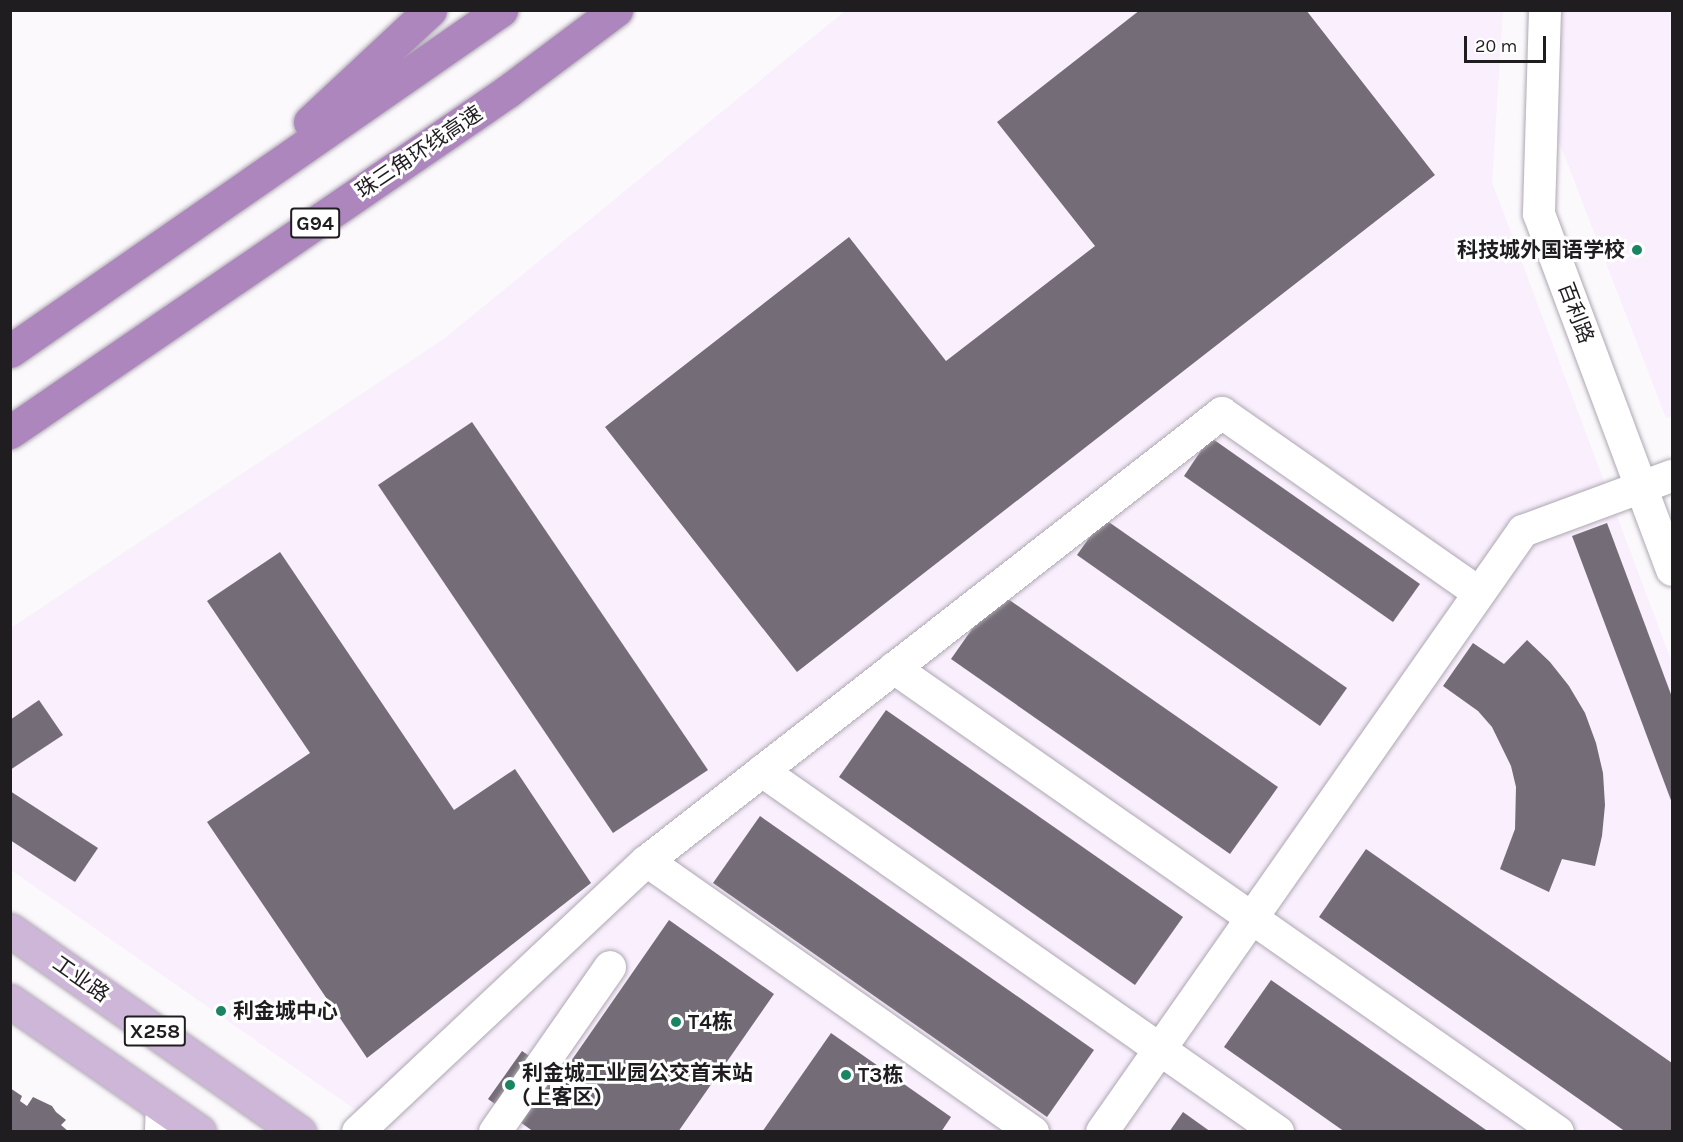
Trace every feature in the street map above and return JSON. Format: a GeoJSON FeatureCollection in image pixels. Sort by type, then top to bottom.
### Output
{"type":"FeatureCollection","features":[{"type":"Feature","properties":{"kind":"highway"},"geometry":{"type":"LineString","coordinates":[[227,200],[430,10]]}},
{"type":"Feature","properties":{"kind":"highway"},"geometry":{"type":"LineString","coordinates":[[10,351],[501,10]]}},
{"type":"Feature","properties":{"kind":"highway","name":"珠三角环线高速"},"geometry":{"type":"LineString","coordinates":[[10,432],[508,91],[616,10]]}},
{"type":"Feature","properties":{"kind":"highway"},"geometry":{"type":"LineString","coordinates":[[508,91],[636,10]]}},
{"type":"Feature","properties":{"kind":"main road","name":"工业路"},"geometry":{"type":"LineString","coordinates":[[10,930],[299,1131]]}},
{"type":"Feature","properties":{"kind":"main road","name":"X258"},"geometry":{"type":"LineString","coordinates":[[10,1000],[161,1119],[199,1131]]}},
{"type":"Feature","properties":{"kind":"street","name":"百利路"},"geometry":{"type":"LineString","coordinates":[[1545,10],[1539,214],[1672,570]]}},
{"type":"Feature","properties":{"kind":"street"},"geometry":{"type":"LineString","coordinates":[[358,1131],[647,861],[1222,413],[1479,593]]}},
{"type":"Feature","properties":{"kind":"street"},"geometry":{"type":"LineString","coordinates":[[1102,1131],[1523,531],[1672,476]]}},
{"type":"Feature","properties":{"kind":"street"},"geometry":{"type":"LineString","coordinates":[[894,668],[1558,1131]]}},
{"type":"Feature","properties":{"kind":"street"},"geometry":{"type":"LineString","coordinates":[[762,771],[1278,1131]]}},
{"type":"Feature","properties":{"kind":"street"},"geometry":{"type":"LineString","coordinates":[[647,861],[1033,1131]]}},
{"type":"Feature","properties":{"kind":"street"},"geometry":{"type":"LineString","coordinates":[[495,1131],[610,968]]}},
{"type":"Feature","properties":{"kind":"shaded area"},"geometry":{"type":"Polygon","coordinates":[[[845,11],[1503,11],[1492,182],[1672,663],[1672,1131],[386,1131],[11,870],[11,628],[445,338],[845,11]]]}},
{"type":"Feature","properties":{"kind":"shaded area","name":"科技城外国语学校"},"geometry":{"type":"Polygon","coordinates":[[[1548,11],[1672,11],[1672,416],[1666,418],[1537,85],[1548,11]]]}},
{"type":"Feature","properties":{"kind":"building"},"geometry":{"type":"Polygon","coordinates":[[[1140,10],[1306,10],[1435,175],[797,672],[605,427],[849,237],[946,361],[1095,246],[997,122],[1140,10]]]}},
{"type":"Feature","properties":{"kind":"building"},"geometry":{"type":"Polygon","coordinates":[[[472,422],[708,770],[613,833],[378,485],[472,422]]]}},
{"type":"Feature","properties":{"kind":"building"},"geometry":{"type":"Polygon","coordinates":[[[1210,437],[1420,584],[1393,622],[1184,476],[1210,437]]]}},
{"type":"Feature","properties":{"kind":"building"},"geometry":{"type":"Polygon","coordinates":[[[1103,518],[1347,688],[1320,726],[1077,555],[1103,518]]]}},
{"type":"Feature","properties":{"kind":"building"},"geometry":{"type":"Polygon","coordinates":[[[1607,523],[1672,697],[1672,803],[1572,536],[1607,523]]]}},
{"type":"Feature","properties":{"kind":"building"},"geometry":{"type":"Polygon","coordinates":[[[280,552],[454,810],[515,769],[591,883],[367,1058],[207,822],[310,753],[207,601],[280,552]]]}},
{"type":"Feature","properties":{"kind":"building"},"geometry":{"type":"Polygon","coordinates":[[[998,592],[1278,787],[1230,854],[951,659],[998,592]]]}},
{"type":"Feature","properties":{"kind":"building"},"geometry":{"type":"Polygon","coordinates":[[[1527,640],[1550,662],[1569,686],[1585,713],[1596,743],[1603,773],[1605,805],[1602,836],[1595,866],[1562,859],[1549,892],[1500,869],[1515,829],[1516,787],[1511,766],[1492,727],[1478,711],[1443,686],[1473,643],[1504,664],[1527,640]]]}},
{"type":"Feature","properties":{"kind":"building"},"geometry":{"type":"Polygon","coordinates":[[[39,700],[63,735],[10,770],[10,720],[39,700]]]}},
{"type":"Feature","properties":{"kind":"building"},"geometry":{"type":"Polygon","coordinates":[[[886,710],[1183,917],[1135,985],[839,777],[886,710]]]}},
{"type":"Feature","properties":{"kind":"building"},"geometry":{"type":"Polygon","coordinates":[[[10,791],[98,848],[75,882],[10,840],[10,791]]]}},
{"type":"Feature","properties":{"kind":"building"},"geometry":{"type":"Polygon","coordinates":[[[760,816],[1094,1050],[1047,1117],[713,883],[760,816]]]}},
{"type":"Feature","properties":{"kind":"building"},"geometry":{"type":"Polygon","coordinates":[[[1366,849],[1672,1063],[1672,1132],[1626,1132],[1319,917],[1366,849]]]}},
{"type":"Feature","properties":{"kind":"building","name":"T4栋"},"geometry":{"type":"Polygon","coordinates":[[[669,920],[774,994],[678,1132],[534,1132],[488,1099],[522,1051],[560,1077],[669,920]]]}},
{"type":"Feature","properties":{"kind":"building"},"geometry":{"type":"Polygon","coordinates":[[[1271,980],[1489,1132],[1345,1132],[1224,1047],[1271,980]]]}},
{"type":"Feature","properties":{"kind":"building","name":"T3栋"},"geometry":{"type":"Polygon","coordinates":[[[831,1033],[951,1117],[941,1132],[762,1132],[831,1033]]]}},
{"type":"Feature","properties":{"kind":"building"},"geometry":{"type":"Polygon","coordinates":[[[10,1088],[22,1096],[20,1101],[27,1106],[33,1097],[52,1106],[66,1120],[61,1125],[69,1132],[10,1132],[10,1088]]]}},
{"type":"Feature","properties":{"kind":"building"},"geometry":{"type":"Polygon","coordinates":[[[1183,1112],[1211,1132],[1169,1132],[1183,1112]]]}},
{"type":"Feature","properties":{"kind":"place","name":"科技城外国语学校"},"geometry":{"type":"Point","coordinates":[1637,250]}},
{"type":"Feature","properties":{"kind":"place","name":"利金城中心"},"geometry":{"type":"Point","coordinates":[221,1011]}},
{"type":"Feature","properties":{"kind":"place","name":"T4栋"},"geometry":{"type":"Point","coordinates":[676,1022]}},
{"type":"Feature","properties":{"kind":"place","name":"T3栋"},"geometry":{"type":"Point","coordinates":[846,1075]}},
{"type":"Feature","properties":{"kind":"place","name":"利金城工业园公交首末站 (上客区)"},"geometry":{"type":"Point","coordinates":[510,1085]}}]}
